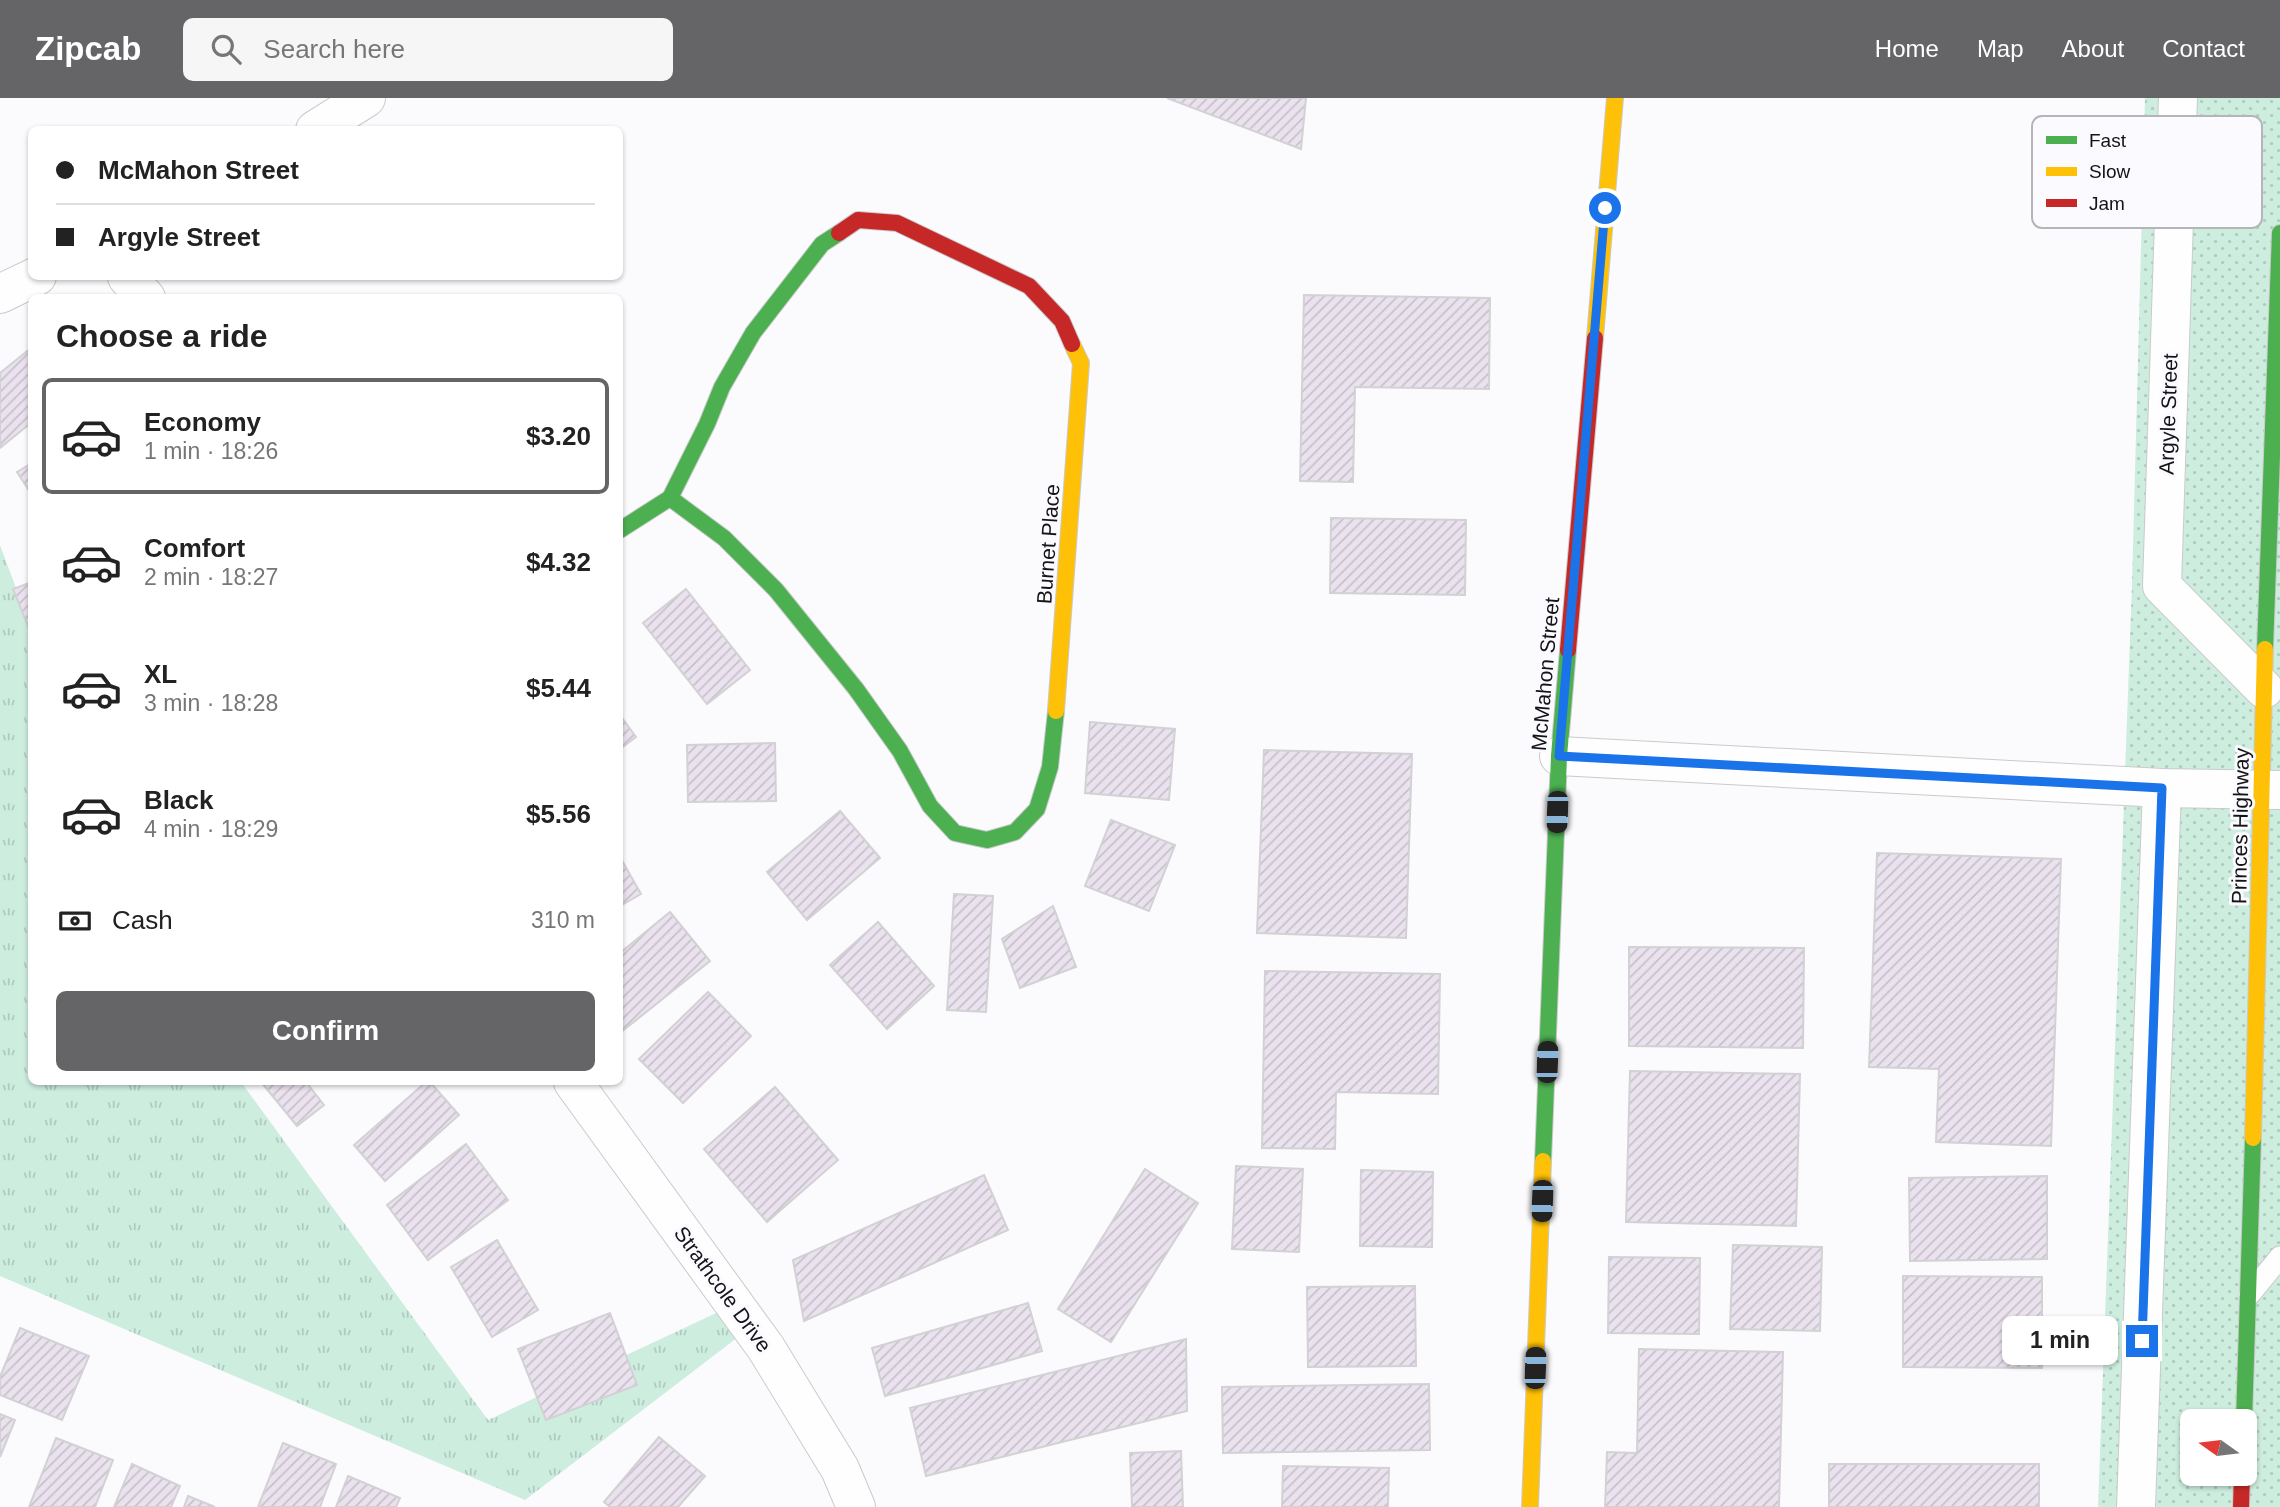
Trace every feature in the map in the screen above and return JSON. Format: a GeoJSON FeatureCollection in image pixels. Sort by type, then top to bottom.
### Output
{"type":"FeatureCollection","features":[{"type":"Feature","properties":{"kind":"main road","name":"McMahon Street"},"geometry":{"type":"LineString","coordinates":[[1530,1507],[1559,756],[1615,98]]}},
{"type":"Feature","properties":{"kind":"main road","name":"Burnet Place"},"geometry":{"type":"LineString","coordinates":[[858,220],[897,223],[1029,286],[1062,321],[1081,362],[1057,702],[1049,767],[1037,809],[1015,832],[987,840],[955,833],[929,806],[900,751],[856,689],[776,590],[724,538],[670,498],[707,424],[722,387],[753,332],[822,244],[858,220]]}},
{"type":"Feature","properties":{"kind":"main road","name":"Princes Highway"},"geometry":{"type":"LineString","coordinates":[[2244,1409],[2248,1297],[2267,1093],[2271,790],[2263,689],[2280,233]]}},
{"type":"Feature","properties":{"kind":"main road"},"geometry":{"type":"LineString","coordinates":[[623,528],[670,498]]}},
{"type":"Feature","properties":{"kind":"main road"},"geometry":{"type":"LineString","coordinates":[[2241,1507],[2242,1486]]}},
{"type":"Feature","properties":{"kind":"street"},"geometry":{"type":"LineString","coordinates":[[321,126],[366,98]]}},
{"type":"Feature","properties":{"kind":"street","name":"Argyle Street"},"geometry":{"type":"LineString","coordinates":[[2177,116],[2178,98]]}},
{"type":"Feature","properties":{"kind":"street","name":"Argyle Street"},"geometry":{"type":"LineString","coordinates":[[2174,228],[2162,586],[2263,689]]}},
{"type":"Feature","properties":{"kind":"street"},"geometry":{"type":"LineString","coordinates":[[0,295],[29,280]]}},
{"type":"Feature","properties":{"kind":"street"},"geometry":{"type":"LineString","coordinates":[[130,280],[142,294]]}},
{"type":"Feature","properties":{"kind":"street"},"geometry":{"type":"LineString","coordinates":[[1559,756],[2162,788],[2271,790]]}},
{"type":"Feature","properties":{"kind":"street"},"geometry":{"type":"LineString","coordinates":[[2136,1507],[2162,788]]}},
{"type":"Feature","properties":{"kind":"street","name":"Strathcole Drive"},"geometry":{"type":"LineString","coordinates":[[575,1085],[766,1348],[840,1469],[856,1507]]}},
{"type":"Feature","properties":{"kind":"lane"},"geometry":{"type":"LineString","coordinates":[[2248,1297],[2280,1257]]}},
{"type":"Feature","properties":{"kind":"green space"},"geometry":{"type":"Polygon","coordinates":[[[2145,98],[2280,98],[2280,1507],[2098,1507],[2132,584],[2142,228],[2262,228],[2262,116],[2145,116],[2145,98]]]}},
{"type":"Feature","properties":{"kind":"green space"},"geometry":{"type":"Polygon","coordinates":[[[0,545],[28,620],[28,1085],[243,1085],[488,1420],[729,1307],[746,1331],[525,1500],[0,1276],[0,545]]]}},
{"type":"Feature","properties":{"kind":"building"},"geometry":{"type":"Polygon","coordinates":[[[1167,98],[1306,98],[1301,149],[1167,98]]]}},
{"type":"Feature","properties":{"kind":"building"},"geometry":{"type":"Polygon","coordinates":[[[1304,295],[1490,298],[1489,389],[1355,387],[1353,482],[1300,481],[1304,295]]]}},
{"type":"Feature","properties":{"kind":"building"},"geometry":{"type":"Polygon","coordinates":[[[28,350],[28,425],[0,448],[0,373],[28,350]]]}},
{"type":"Feature","properties":{"kind":"building"},"geometry":{"type":"Polygon","coordinates":[[[28,465],[28,489],[17,472],[28,465]]]}},
{"type":"Feature","properties":{"kind":"building"},"geometry":{"type":"Polygon","coordinates":[[[1331,518],[1466,520],[1465,595],[1330,593],[1331,518]]]}},
{"type":"Feature","properties":{"kind":"building"},"geometry":{"type":"Polygon","coordinates":[[[28,583],[28,626],[13,589],[28,583]]]}},
{"type":"Feature","properties":{"kind":"building"},"geometry":{"type":"Polygon","coordinates":[[[686,589],[750,670],[707,704],[643,623],[686,589]]]}},
{"type":"Feature","properties":{"kind":"building"},"geometry":{"type":"Polygon","coordinates":[[[623,719],[636,737],[623,747],[623,719]]]}},
{"type":"Feature","properties":{"kind":"building"},"geometry":{"type":"Polygon","coordinates":[[[1090,722],[1175,729],[1169,800],[1085,793],[1090,722]]]}},
{"type":"Feature","properties":{"kind":"building"},"geometry":{"type":"Polygon","coordinates":[[[775,743],[776,801],[688,802],[687,745],[775,743]]]}},
{"type":"Feature","properties":{"kind":"building"},"geometry":{"type":"Polygon","coordinates":[[[1264,750],[1412,754],[1406,938],[1257,933],[1264,750]]]}},
{"type":"Feature","properties":{"kind":"building"},"geometry":{"type":"Polygon","coordinates":[[[840,811],[880,858],[807,920],[767,872],[840,811]]]}},
{"type":"Feature","properties":{"kind":"building"},"geometry":{"type":"Polygon","coordinates":[[[1111,820],[1175,845],[1149,911],[1085,886],[1111,820]]]}},
{"type":"Feature","properties":{"kind":"building"},"geometry":{"type":"Polygon","coordinates":[[[1877,853],[2061,859],[2051,1146],[1936,1142],[1939,1069],[1869,1067],[1877,853]]]}},
{"type":"Feature","properties":{"kind":"building"},"geometry":{"type":"Polygon","coordinates":[[[623,862],[641,894],[623,904],[623,862]]]}},
{"type":"Feature","properties":{"kind":"building"},"geometry":{"type":"Polygon","coordinates":[[[954,894],[993,896],[986,1012],[947,1010],[954,894]]]}},
{"type":"Feature","properties":{"kind":"building"},"geometry":{"type":"Polygon","coordinates":[[[1053,906],[1076,967],[1020,988],[1002,939],[1053,906]]]}},
{"type":"Feature","properties":{"kind":"building"},"geometry":{"type":"Polygon","coordinates":[[[670,912],[710,961],[623,1031],[623,951],[670,912]]]}},
{"type":"Feature","properties":{"kind":"building"},"geometry":{"type":"Polygon","coordinates":[[[878,922],[934,986],[887,1029],[830,965],[878,922]]]}},
{"type":"Feature","properties":{"kind":"building"},"geometry":{"type":"Polygon","coordinates":[[[1629,947],[1804,948],[1803,1048],[1629,1046],[1629,947]]]}},
{"type":"Feature","properties":{"kind":"building"},"geometry":{"type":"Polygon","coordinates":[[[1265,971],[1440,974],[1438,1094],[1336,1092],[1335,1149],[1262,1148],[1265,971]]]}},
{"type":"Feature","properties":{"kind":"building"},"geometry":{"type":"Polygon","coordinates":[[[708,992],[751,1036],[683,1103],[639,1059],[708,992]]]}},
{"type":"Feature","properties":{"kind":"building"},"geometry":{"type":"Polygon","coordinates":[[[1630,1071],[1800,1074],[1796,1226],[1626,1222],[1630,1071]]]}},
{"type":"Feature","properties":{"kind":"building"},"geometry":{"type":"Polygon","coordinates":[[[263,1085],[308,1085],[324,1105],[297,1126],[263,1085]]]}},
{"type":"Feature","properties":{"kind":"building"},"geometry":{"type":"Polygon","coordinates":[[[423,1085],[433,1085],[459,1115],[385,1181],[354,1145],[423,1085]]]}},
{"type":"Feature","properties":{"kind":"building"},"geometry":{"type":"Polygon","coordinates":[[[775,1087],[838,1160],[767,1222],[704,1149],[775,1087]]]}},
{"type":"Feature","properties":{"kind":"building"},"geometry":{"type":"Polygon","coordinates":[[[466,1144],[508,1200],[428,1260],[387,1205],[466,1144]]]}},
{"type":"Feature","properties":{"kind":"building"},"geometry":{"type":"Polygon","coordinates":[[[1236,1166],[1303,1169],[1299,1252],[1232,1249],[1236,1166]]]}},
{"type":"Feature","properties":{"kind":"building"},"geometry":{"type":"Polygon","coordinates":[[[1145,1169],[1198,1203],[1111,1342],[1058,1309],[1145,1169]]]}},
{"type":"Feature","properties":{"kind":"building"},"geometry":{"type":"Polygon","coordinates":[[[1361,1170],[1433,1172],[1432,1247],[1360,1246],[1361,1170]]]}},
{"type":"Feature","properties":{"kind":"building"},"geometry":{"type":"Polygon","coordinates":[[[984,1175],[1008,1230],[804,1321],[793,1260],[984,1175]]]}},
{"type":"Feature","properties":{"kind":"building"},"geometry":{"type":"Polygon","coordinates":[[[2047,1176],[2047,1259],[1910,1261],[1909,1178],[2047,1176]]]}},
{"type":"Feature","properties":{"kind":"building"},"geometry":{"type":"Polygon","coordinates":[[[497,1240],[538,1310],[492,1337],[451,1267],[497,1240]]]}},
{"type":"Feature","properties":{"kind":"building"},"geometry":{"type":"Polygon","coordinates":[[[1733,1245],[1822,1247],[1820,1331],[1730,1329],[1733,1245]]]}},
{"type":"Feature","properties":{"kind":"building"},"geometry":{"type":"Polygon","coordinates":[[[1609,1257],[1700,1258],[1699,1334],[1608,1333],[1609,1257]]]}},
{"type":"Feature","properties":{"kind":"building"},"geometry":{"type":"Polygon","coordinates":[[[1903,1276],[2042,1277],[2042,1368],[1903,1367],[1903,1276]]]}},
{"type":"Feature","properties":{"kind":"building"},"geometry":{"type":"Polygon","coordinates":[[[1415,1286],[1416,1366],[1308,1367],[1307,1287],[1415,1286]]]}},
{"type":"Feature","properties":{"kind":"building"},"geometry":{"type":"Polygon","coordinates":[[[1028,1303],[1042,1351],[885,1396],[872,1348],[1028,1303]]]}},
{"type":"Feature","properties":{"kind":"building"},"geometry":{"type":"Polygon","coordinates":[[[610,1313],[637,1385],[546,1420],[518,1349],[610,1313]]]}},
{"type":"Feature","properties":{"kind":"building"},"geometry":{"type":"Polygon","coordinates":[[[20,1328],[89,1356],[62,1420],[0,1395],[0,1377],[20,1328]]]}},
{"type":"Feature","properties":{"kind":"building"},"geometry":{"type":"Polygon","coordinates":[[[1186,1339],[1187,1411],[926,1476],[910,1408],[1186,1339]]]}},
{"type":"Feature","properties":{"kind":"building"},"geometry":{"type":"Polygon","coordinates":[[[1639,1349],[1783,1352],[1779,1507],[1605,1507],[1607,1452],[1637,1453],[1639,1349]]]}},
{"type":"Feature","properties":{"kind":"building"},"geometry":{"type":"Polygon","coordinates":[[[1429,1384],[1430,1450],[1223,1453],[1222,1387],[1429,1384]]]}},
{"type":"Feature","properties":{"kind":"building"},"geometry":{"type":"Polygon","coordinates":[[[0,1414],[15,1420],[0,1457],[0,1414]]]}},
{"type":"Feature","properties":{"kind":"building"},"geometry":{"type":"Polygon","coordinates":[[[659,1437],[705,1476],[678,1507],[610,1507],[604,1502],[659,1437]]]}},
{"type":"Feature","properties":{"kind":"building"},"geometry":{"type":"Polygon","coordinates":[[[56,1438],[113,1460],[95,1507],[29,1507],[56,1438]]]}},
{"type":"Feature","properties":{"kind":"building"},"geometry":{"type":"Polygon","coordinates":[[[283,1443],[336,1464],[320,1507],[258,1507],[283,1443]]]}},
{"type":"Feature","properties":{"kind":"building"},"geometry":{"type":"Polygon","coordinates":[[[1181,1451],[1183,1507],[1132,1507],[1130,1453],[1181,1451]]]}},
{"type":"Feature","properties":{"kind":"building"},"geometry":{"type":"Polygon","coordinates":[[[132,1464],[180,1486],[171,1507],[114,1507],[132,1464]]]}},
{"type":"Feature","properties":{"kind":"building"},"geometry":{"type":"Polygon","coordinates":[[[1829,1464],[2039,1464],[2039,1507],[1829,1507],[1829,1464]]]}},
{"type":"Feature","properties":{"kind":"building"},"geometry":{"type":"Polygon","coordinates":[[[1283,1466],[1389,1468],[1388,1507],[1282,1507],[1283,1466]]]}},
{"type":"Feature","properties":{"kind":"building"},"geometry":{"type":"Polygon","coordinates":[[[348,1476],[400,1498],[396,1507],[336,1507],[348,1476]]]}},
{"type":"Feature","properties":{"kind":"building"},"geometry":{"type":"Polygon","coordinates":[[[188,1496],[215,1507],[184,1507],[188,1496]]]}},
{"type":"Feature","properties":{"kind":"traffic: fast"},"geometry":{"type":"LineString","coordinates":[[623,528],[670,498],[707,424],[722,387],[753,333],[822,244],[839,233]]}},
{"type":"Feature","properties":{"kind":"traffic: fast"},"geometry":{"type":"LineString","coordinates":[[2265,649],[2280,233]]}},
{"type":"Feature","properties":{"kind":"traffic: fast"},"geometry":{"type":"LineString","coordinates":[[670,498],[724,538],[776,590],[856,689],[900,751],[930,806],[955,833],[987,840],[1015,832],[1037,809],[1050,767],[1056,711]]}},
{"type":"Feature","properties":{"kind":"traffic: fast"},"geometry":{"type":"LineString","coordinates":[[1543,1161],[1559,756],[1568,650]]}},
{"type":"Feature","properties":{"kind":"traffic: fast"},"geometry":{"type":"LineString","coordinates":[[2244,1409],[2253,1138]]}},
{"type":"Feature","properties":{"kind":"traffic: slow"},"geometry":{"type":"LineString","coordinates":[[1595,338],[1615,98]]}},
{"type":"Feature","properties":{"kind":"traffic: slow"},"geometry":{"type":"LineString","coordinates":[[1056,711],[1081,363],[1072,344]]}},
{"type":"Feature","properties":{"kind":"traffic: slow"},"geometry":{"type":"LineString","coordinates":[[2253,1138],[2265,649]]}},
{"type":"Feature","properties":{"kind":"traffic: slow"},"geometry":{"type":"LineString","coordinates":[[1530,1507],[1543,1161]]}},
{"type":"Feature","properties":{"kind":"traffic: jam"},"geometry":{"type":"LineString","coordinates":[[839,233],[858,220],[897,223],[1029,286],[1062,321],[1072,344]]}},
{"type":"Feature","properties":{"kind":"traffic: jam"},"geometry":{"type":"LineString","coordinates":[[1568,650],[1595,338]]}},
{"type":"Feature","properties":{"kind":"traffic: jam"},"geometry":{"type":"LineString","coordinates":[[2241,1507],[2242,1486]]}},
{"type":"Feature","properties":{"kind":"route"},"geometry":{"type":"LineString","coordinates":[[1605,208],[1559,756],[2162,788],[2142,1341]]}}]}
